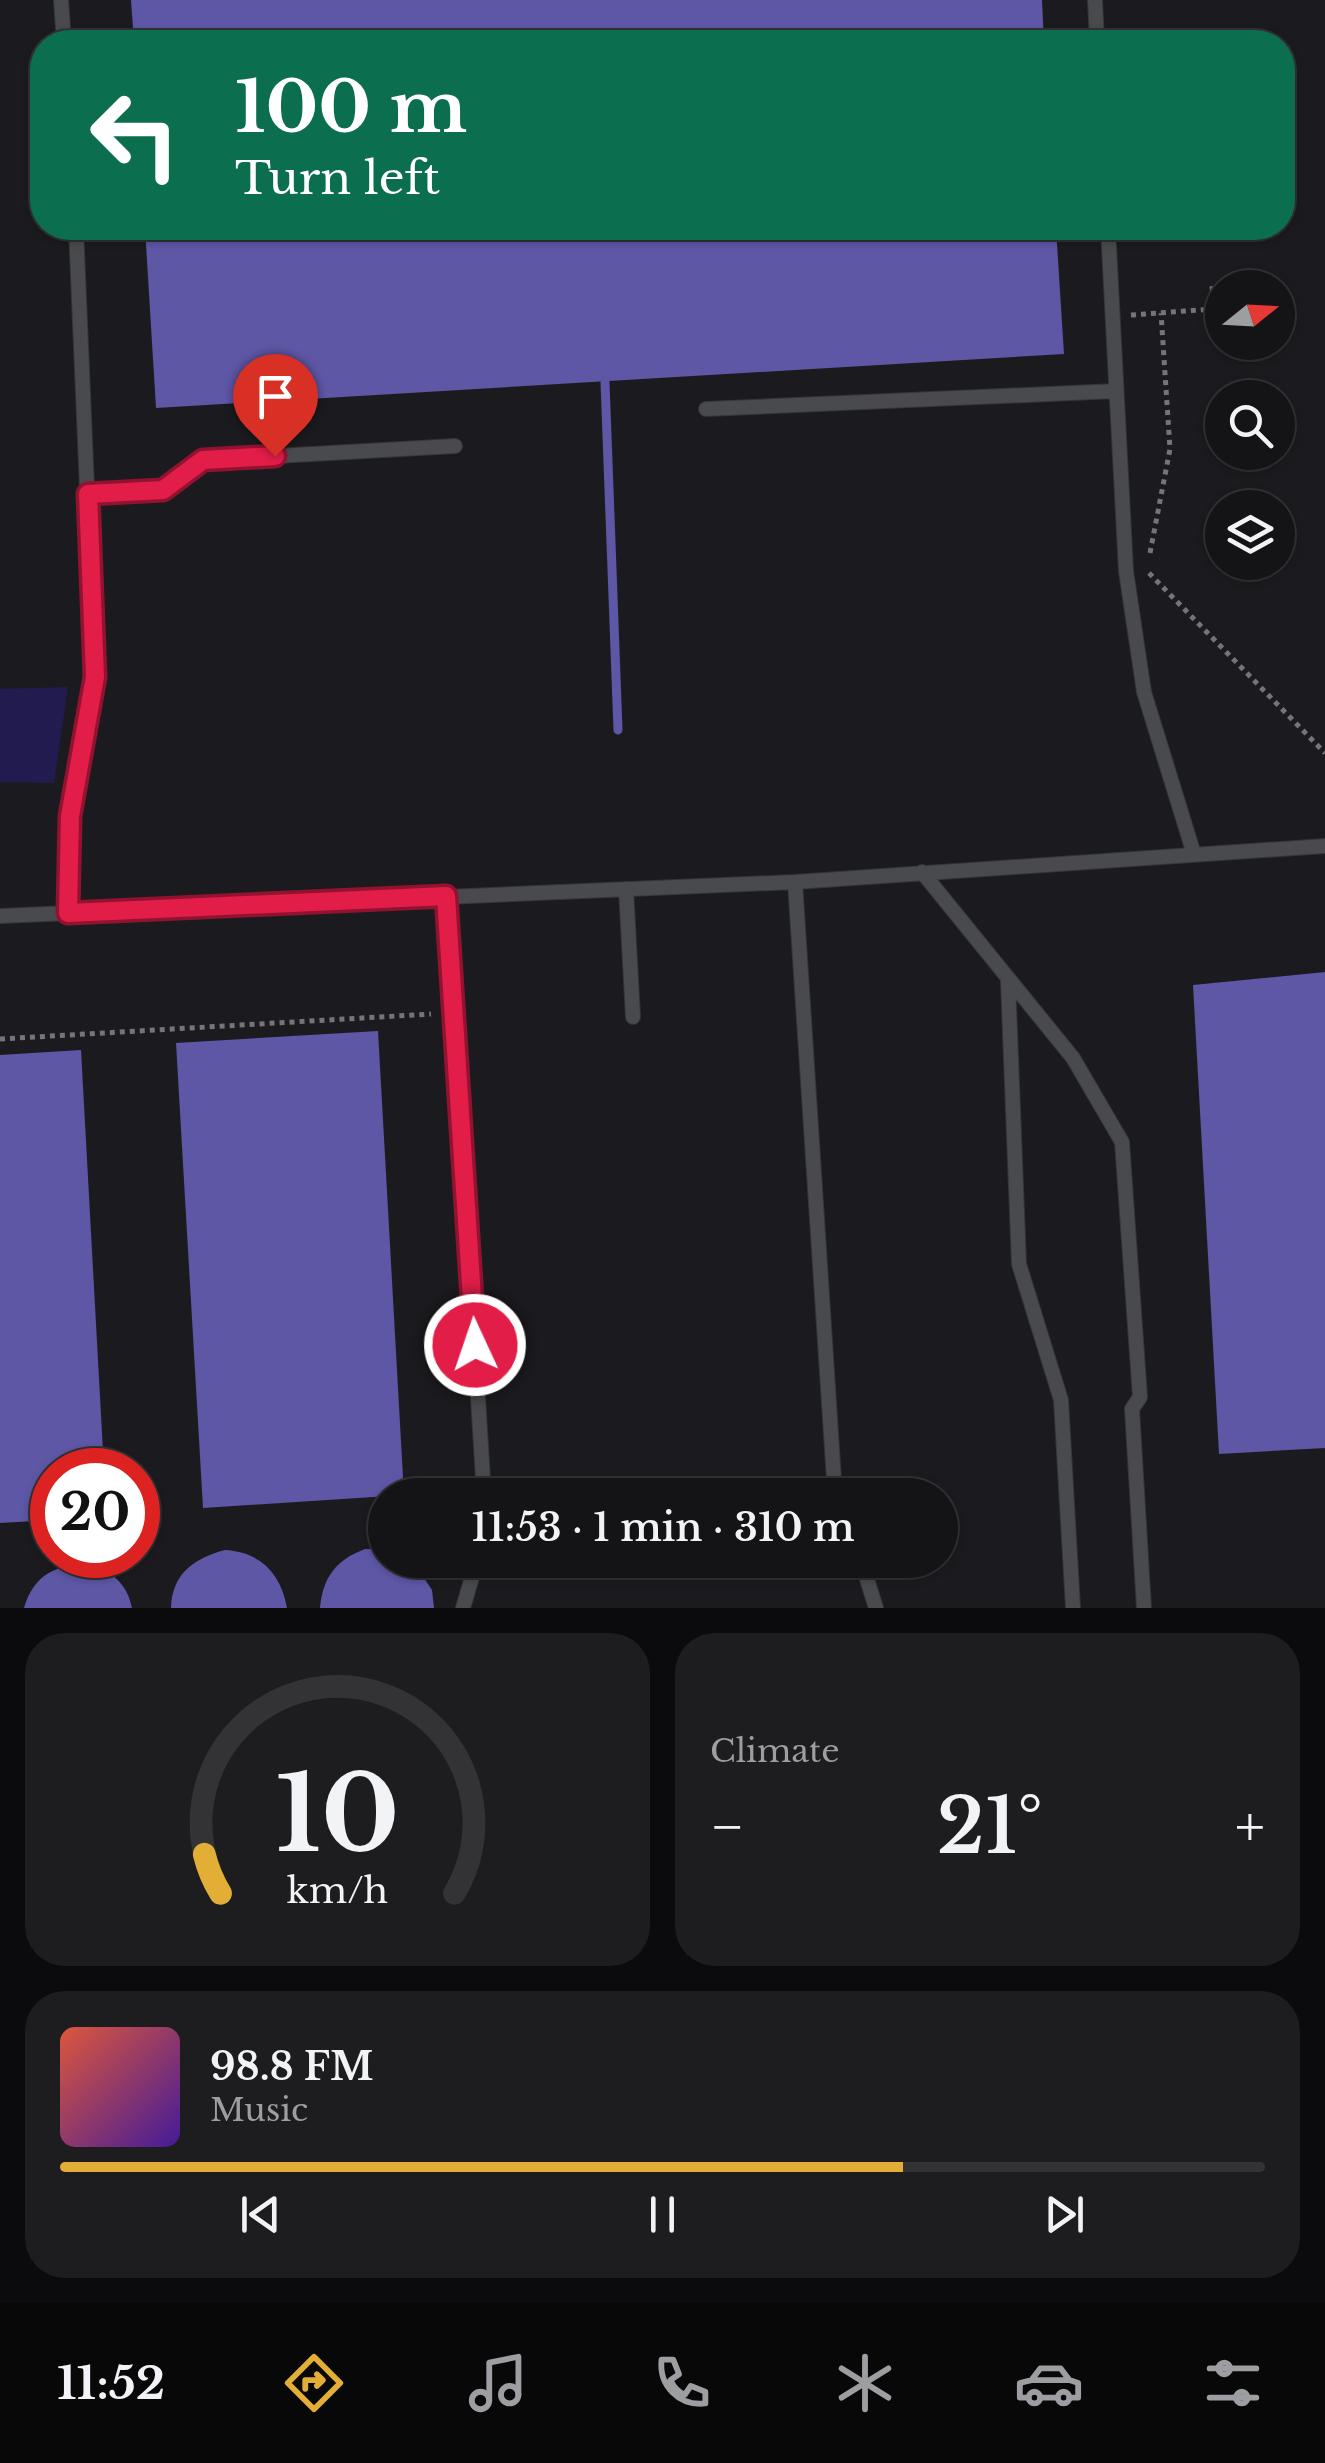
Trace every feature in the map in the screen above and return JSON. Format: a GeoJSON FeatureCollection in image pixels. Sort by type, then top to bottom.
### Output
{"type":"FeatureCollection","features":[{"type":"Feature","properties":{"kind":"lane"},"geometry":{"type":"LineString","coordinates":[[61,0],[63,30]]}},
{"type":"Feature","properties":{"kind":"lane"},"geometry":{"type":"LineString","coordinates":[[1095,0],[1096,30]]}},
{"type":"Feature","properties":{"kind":"lane"},"geometry":{"type":"LineString","coordinates":[[68,913],[70,816],[95,677],[77,240]]}},
{"type":"Feature","properties":{"kind":"lane"},"geometry":{"type":"LineString","coordinates":[[1109,240],[1126,571],[1144,692],[1192,852]]}},
{"type":"Feature","properties":{"kind":"lane"},"geometry":{"type":"LineString","coordinates":[[706,410],[1116,391]]}},
{"type":"Feature","properties":{"kind":"lane"},"geometry":{"type":"LineString","coordinates":[[88,494],[163,490],[203,460],[456,446]]}},
{"type":"Feature","properties":{"kind":"lane"},"geometry":{"type":"LineString","coordinates":[[0,916],[794,882],[1324,841]]}},
{"type":"Feature","properties":{"kind":"lane"},"geometry":{"type":"LineString","coordinates":[[922,872],[1072,1058],[1122,1142],[1140,1397],[1132,1409],[1144,1608]]}},
{"type":"Feature","properties":{"kind":"lane"},"geometry":{"type":"LineString","coordinates":[[794,882],[834,1478]]}},
{"type":"Feature","properties":{"kind":"lane"},"geometry":{"type":"LineString","coordinates":[[626,889],[633,1016]]}},
{"type":"Feature","properties":{"kind":"lane"},"geometry":{"type":"LineString","coordinates":[[446,896],[483,1478]]}},
{"type":"Feature","properties":{"kind":"lane"},"geometry":{"type":"LineString","coordinates":[[1008,980],[1019,1264],[1061,1400],[1073,1608]]}},
{"type":"Feature","properties":{"kind":"lane"},"geometry":{"type":"LineString","coordinates":[[463,1608],[472,1578]]}},
{"type":"Feature","properties":{"kind":"lane"},"geometry":{"type":"LineString","coordinates":[[867,1578],[876,1608]]}},
{"type":"Feature","properties":{"kind":"path"},"geometry":{"type":"LineString","coordinates":[[1112,316],[1205,309]]}},
{"type":"Feature","properties":{"kind":"path"},"geometry":{"type":"LineString","coordinates":[[1161,313],[1170,450],[1146,570],[1325,753]]}},
{"type":"Feature","properties":{"kind":"path"},"geometry":{"type":"LineString","coordinates":[[0,1039],[454,1013]]}},
{"type":"Feature","properties":{"kind":"shaded area"},"geometry":{"type":"Polygon","coordinates":[[[131,0],[1042,0],[1043,30],[133,30],[131,0]]]}},
{"type":"Feature","properties":{"kind":"shaded area"},"geometry":{"type":"Polygon","coordinates":[[[146,240],[1057,240],[1064,354],[156,408],[146,240]]]}},
{"type":"Feature","properties":{"kind":"shaded area"},"geometry":{"type":"Polygon","coordinates":[[[68,687],[54,783],[0,782],[0,689],[68,687]]]}},
{"type":"Feature","properties":{"kind":"shaded area"},"geometry":{"type":"Polygon","coordinates":[[[1325,972],[1325,1448],[1219,1454],[1193,985],[1325,972]]]}},
{"type":"Feature","properties":{"kind":"shaded area"},"geometry":{"type":"Polygon","coordinates":[[[378,1031],[403,1478],[368,1478],[368,1497],[203,1508],[176,1043],[378,1031]]]}},
{"type":"Feature","properties":{"kind":"shaded area"},"geometry":{"type":"Polygon","coordinates":[[[81,1050],[103,1448],[30,1448],[30,1521],[0,1523],[0,1055],[81,1050]]]}},
{"type":"Feature","properties":{"kind":"shaded area"},"geometry":{"type":"Polygon","coordinates":[[[368,1549],[368,1578],[424,1578],[432,1590],[434,1608],[320,1608],[324,1587],[346,1559],[368,1549]]]}},
{"type":"Feature","properties":{"kind":"shaded area"},"geometry":{"type":"Polygon","coordinates":[[[225,1550],[249,1555],[267,1567],[280,1585],[287,1608],[171,1608],[176,1586],[187,1569],[225,1550]]]}},
{"type":"Feature","properties":{"kind":"shaded area"},"geometry":{"type":"Polygon","coordinates":[[[115,1578],[132,1608],[24,1608],[40,1579],[115,1578]]]}},
{"type":"Feature","properties":{"kind":"waterway"},"geometry":{"type":"LineString","coordinates":[[605,382],[618,730]]}},
{"type":"Feature","properties":{"kind":"route"},"geometry":{"type":"LineString","coordinates":[[275,456],[203,460],[163,490],[88,494],[95,677],[70,816],[68,913],[446,896],[475,1345]]}}]}
